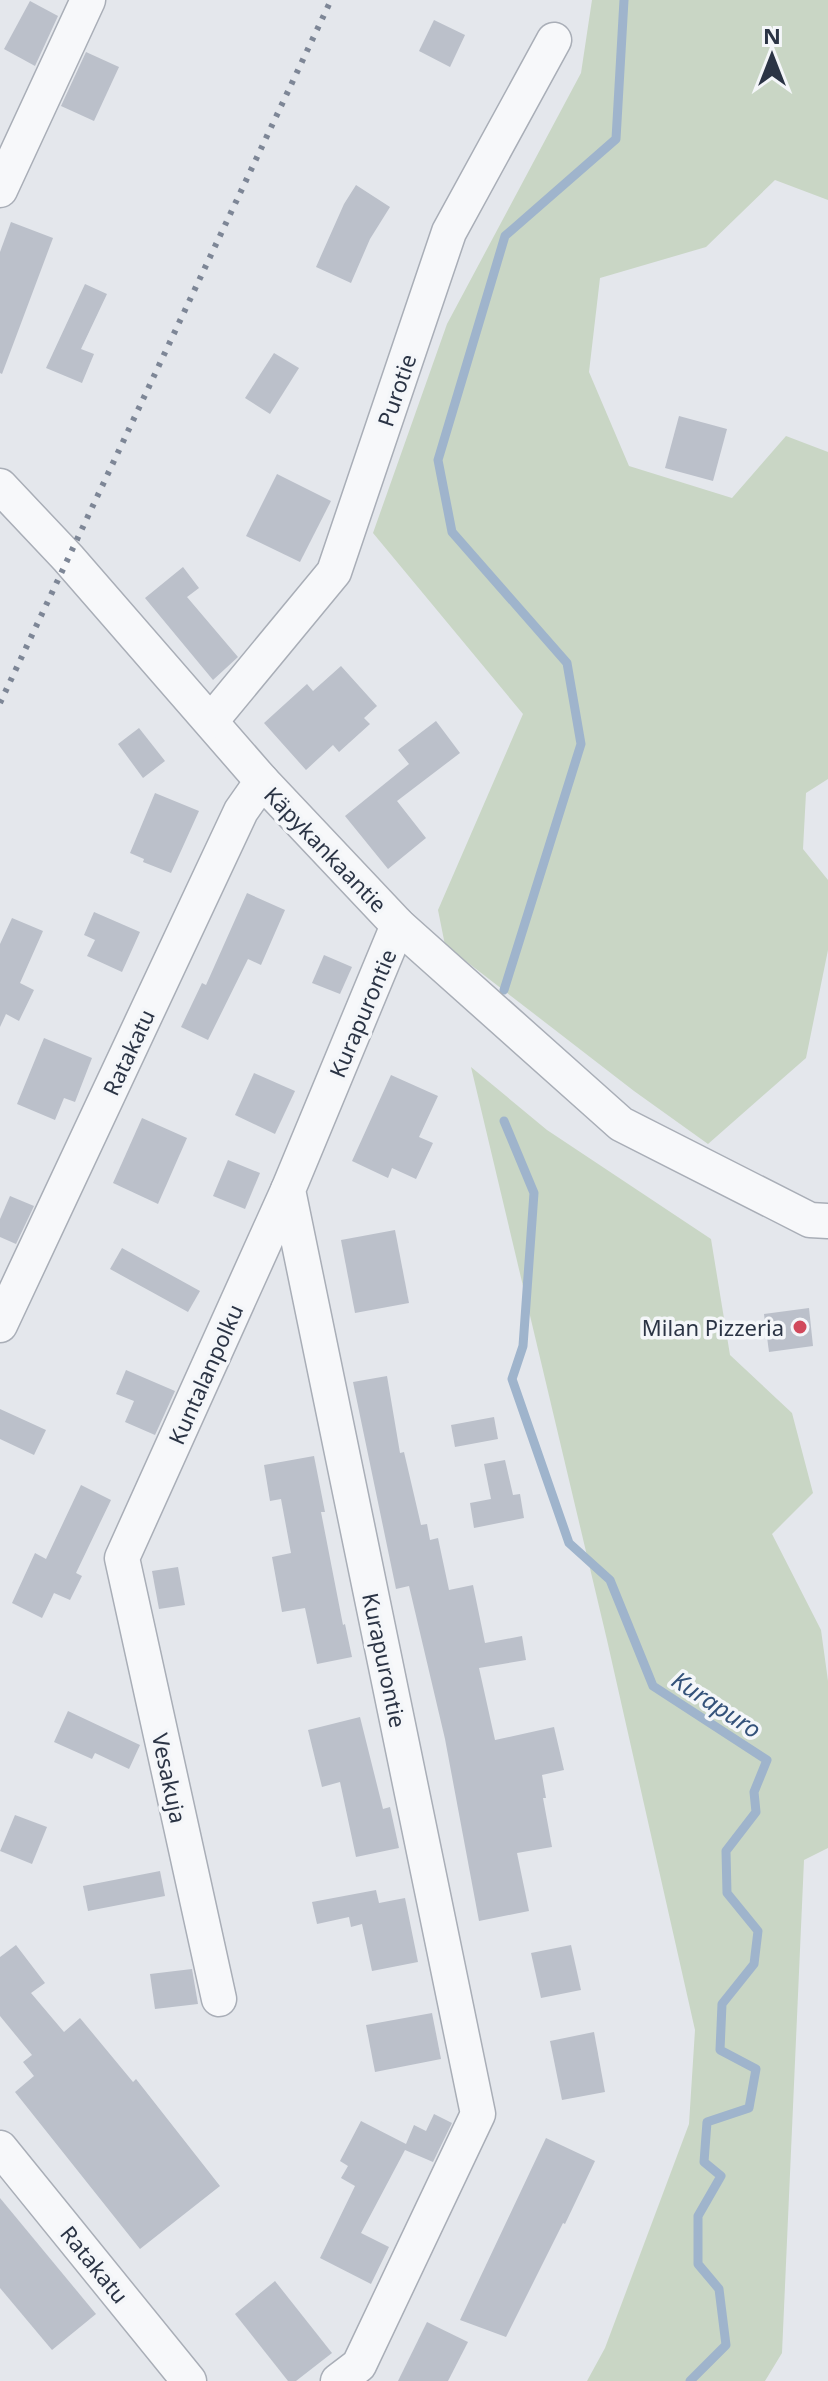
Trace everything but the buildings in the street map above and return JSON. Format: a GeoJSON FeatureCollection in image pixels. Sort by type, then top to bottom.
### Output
{"type":"FeatureCollection","features":[{"type":"Feature","properties":{"kind":"street"},"geometry":{"type":"LineString","coordinates":[[0,190],[88,0]]}},
{"type":"Feature","properties":{"kind":"street","name":"Purotie"},"geometry":{"type":"LineString","coordinates":[[211,721],[334,572],[449,232],[554,40]]}},
{"type":"Feature","properties":{"kind":"street","name":"Käpykankaantie"},"geometry":{"type":"LineString","coordinates":[[0,486],[68,558],[262,781],[398,925],[621,1124],[810,1220],[828,1221]]}},
{"type":"Feature","properties":{"kind":"street","name":"Ratakatu"},"geometry":{"type":"LineString","coordinates":[[0,1325],[241,811],[262,781]]}},
{"type":"Feature","properties":{"kind":"street","name":"Kurapurontie"},"geometry":{"type":"LineString","coordinates":[[338,2381],[359,2365],[478,2114],[288,1190],[398,925]]}},
{"type":"Feature","properties":{"kind":"street","name":"Kuntalanpolku"},"geometry":{"type":"LineString","coordinates":[[122,1558],[288,1190]]}},
{"type":"Feature","properties":{"kind":"street","name":"Vesakuja"},"geometry":{"type":"LineString","coordinates":[[122,1558],[219,1999]]}},
{"type":"Feature","properties":{"kind":"street","name":"Ratakatu"},"geometry":{"type":"LineString","coordinates":[[0,2148],[189,2381]]}},
{"type":"Feature","properties":{"kind":"green space"},"geometry":{"type":"Polygon","coordinates":[[[592,0],[828,0],[828,200],[775,180],[706,247],[600,278],[589,372],[629,466],[732,498],[786,436],[828,452],[828,779],[806,793],[803,849],[828,880],[828,950],[806,1058],[708,1144],[445,945],[438,910],[523,714],[373,533],[447,324],[581,73],[592,0]]]}},
{"type":"Feature","properties":{"kind":"green space"},"geometry":{"type":"Polygon","coordinates":[[[471,1067],[547,1130],[711,1239],[730,1355],[792,1413],[813,1493],[772,1534],[821,1630],[828,1681],[828,1848],[804,1860],[782,2353],[765,2381],[587,2381],[605,2348],[689,2124],[695,2030],[607,1640],[471,1067]]]}},
{"type":"Feature","properties":{"kind":"waterway"},"geometry":{"type":"LineString","coordinates":[[504,990],[581,744],[567,663],[452,532],[438,460],[505,236],[616,139],[624,0]]}},
{"type":"Feature","properties":{"kind":"waterway","name":"Kurapuro"},"geometry":{"type":"LineString","coordinates":[[504,1121],[534,1193],[523,1346],[512,1379],[569,1543],[610,1580],[653,1686],[767,1760],[754,1792],[756,1812],[726,1851],[727,1893],[758,1931],[754,1964],[722,2004],[720,2050],[756,2069],[749,2108],[707,2122],[704,2162],[721,2176],[698,2216],[698,2264],[719,2289],[726,2345],[690,2381]]}},
{"type":"Feature","properties":{"kind":"railway"},"geometry":{"type":"LineString","coordinates":[[0,703],[331,0]]}},
{"type":"Feature","properties":{"kind":"place","name":"Milan Pizzeria"},"geometry":{"type":"Point","coordinates":[800,1327]}}]}
